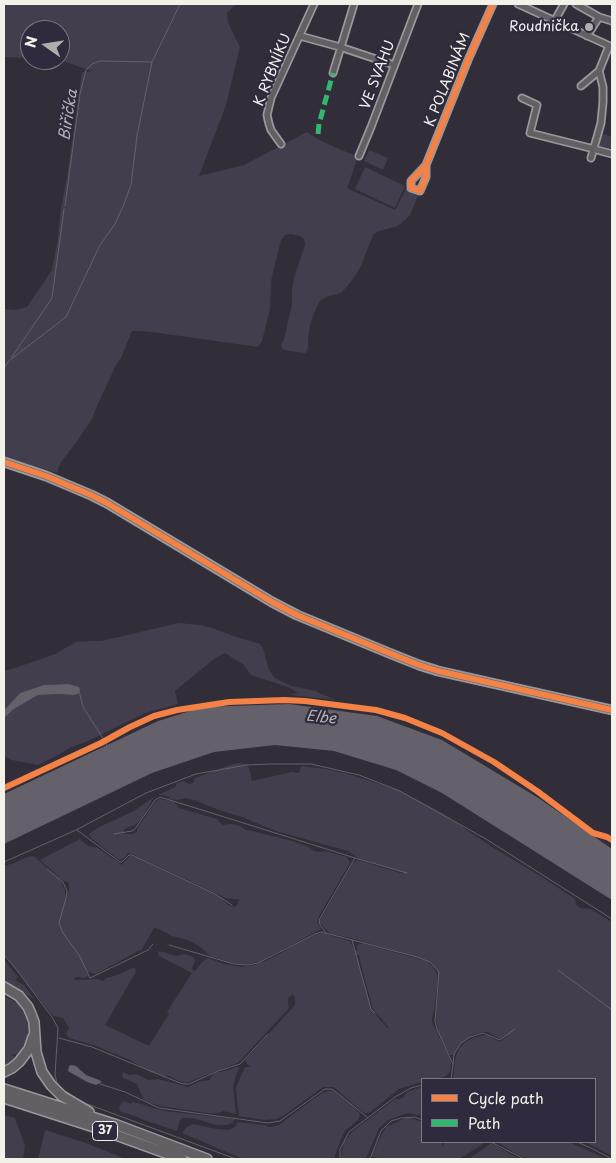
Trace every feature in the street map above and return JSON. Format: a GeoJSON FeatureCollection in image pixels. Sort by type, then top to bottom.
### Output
{"type":"FeatureCollection","features":[{"type":"Feature","properties":{"kind":"main road"},"geometry":{"type":"LineString","coordinates":[[4,987],[19,996],[28,1007],[34,1022],[36,1052],[42,1072],[51,1085],[74,1104],[116,1125]]}},
{"type":"Feature","properties":{"kind":"main road"},"geometry":{"type":"LineString","coordinates":[[4,1072],[20,1062],[29,1049],[34,1032]]}},
{"type":"Feature","properties":{"kind":"main road","name":"37"},"geometry":{"type":"LineString","coordinates":[[4,1089],[116,1125],[207,1159]]}},
{"type":"Feature","properties":{"kind":"main road","name":"37"},"geometry":{"type":"LineString","coordinates":[[4,1098],[94,1127],[182,1159]]}},
{"type":"Feature","properties":{"kind":"street","name":"K RYBNÍKU"},"geometry":{"type":"LineString","coordinates":[[281,144],[271,130],[267,115],[271,98],[314,4]]}},
{"type":"Feature","properties":{"kind":"street"},"geometry":{"type":"LineString","coordinates":[[333,74],[354,4]]}},
{"type":"Feature","properties":{"kind":"street","name":"VE SVAHU"},"geometry":{"type":"LineString","coordinates":[[359,156],[418,4]]}},
{"type":"Feature","properties":{"kind":"street","name":"K POLABINÁM"},"geometry":{"type":"LineString","coordinates":[[426,165],[468,60],[493,4]]}},
{"type":"Feature","properties":{"kind":"street"},"geometry":{"type":"LineString","coordinates":[[518,4],[611,47],[599,71],[581,86]]}},
{"type":"Feature","properties":{"kind":"street"},"geometry":{"type":"LineString","coordinates":[[555,20],[564,4]]}},
{"type":"Feature","properties":{"kind":"street"},"geometry":{"type":"LineString","coordinates":[[576,4],[612,21]]}},
{"type":"Feature","properties":{"kind":"street"},"geometry":{"type":"LineString","coordinates":[[587,36],[598,16]]}},
{"type":"Feature","properties":{"kind":"street"},"geometry":{"type":"LineString","coordinates":[[300,36],[394,65]]}},
{"type":"Feature","properties":{"kind":"street"},"geometry":{"type":"LineString","coordinates":[[591,158],[601,123],[603,102],[603,87],[599,71]]}},
{"type":"Feature","properties":{"kind":"street"},"geometry":{"type":"LineString","coordinates":[[522,98],[537,105],[530,133],[612,154]]}},
{"type":"Feature","properties":{"kind":"street"},"geometry":{"type":"LineString","coordinates":[[4,462],[61,481],[92,495],[272,602],[297,615],[389,654],[438,670],[612,710]]}},
{"type":"Feature","properties":{"kind":"shaded area"},"geometry":{"type":"Polygon","coordinates":[[[4,4],[236,4],[227,13],[228,23],[240,47],[226,105],[199,176],[244,165],[307,132],[321,141],[358,157],[347,188],[395,210],[406,189],[420,191],[410,215],[404,221],[398,226],[374,234],[360,268],[341,293],[326,297],[320,301],[310,325],[306,353],[282,349],[281,345],[292,305],[294,278],[305,245],[304,239],[291,234],[285,235],[281,240],[271,281],[270,309],[262,341],[258,347],[152,332],[132,331],[92,419],[61,462],[58,473],[4,457],[4,309],[15,310],[27,307],[52,270],[82,72],[92,71],[70,63],[70,20],[20,20],[20,58],[4,57],[4,4]]]}},
{"type":"Feature","properties":{"kind":"shaded area"},"geometry":{"type":"Polygon","coordinates":[[[600,133],[612,137],[612,149],[597,145],[600,133]]]}},
{"type":"Feature","properties":{"kind":"shaded area"},"geometry":{"type":"Polygon","coordinates":[[[369,150],[388,158],[383,170],[364,161],[369,150]]]}},
{"type":"Feature","properties":{"kind":"shaded area"},"geometry":{"type":"Polygon","coordinates":[[[365,167],[405,186],[395,208],[355,189],[365,167]]]}},
{"type":"Feature","properties":{"kind":"shaded area"},"geometry":{"type":"Polygon","coordinates":[[[179,623],[212,628],[260,644],[263,648],[269,670],[275,678],[291,686],[316,691],[336,700],[290,695],[298,693],[288,687],[251,675],[244,665],[225,653],[214,659],[175,691],[178,704],[145,713],[86,742],[71,747],[38,765],[12,760],[4,756],[4,718],[14,709],[38,695],[73,695],[79,687],[69,684],[44,685],[20,693],[4,710],[4,671],[55,654],[76,642],[101,641],[179,623]]]}},
{"type":"Feature","properties":{"kind":"shaded area"},"geometry":{"type":"Polygon","coordinates":[[[247,764],[252,781],[292,772],[299,773],[301,766],[348,774],[398,790],[442,813],[492,847],[545,879],[575,899],[576,904],[580,908],[590,909],[612,922],[612,1156],[587,1143],[596,1143],[596,1078],[453,1078],[455,1059],[459,1049],[465,1042],[475,1037],[486,1035],[500,1042],[509,1035],[500,1039],[487,1032],[472,1035],[459,1045],[454,1055],[450,1055],[439,1033],[436,1020],[439,978],[437,970],[433,965],[426,960],[332,934],[319,922],[353,863],[358,860],[404,873],[358,858],[348,851],[276,831],[197,801],[186,798],[169,799],[169,797],[158,795],[175,787],[177,783],[184,781],[189,784],[193,783],[195,778],[230,765],[247,764]]]}},
{"type":"Feature","properties":{"kind":"shaded area"},"geometry":{"type":"Polygon","coordinates":[[[154,797],[142,818],[135,825],[124,830],[124,834],[137,832],[137,829],[155,802],[161,799],[174,802],[179,808],[217,819],[223,825],[240,826],[246,830],[289,840],[309,847],[314,851],[326,851],[347,857],[350,863],[318,918],[317,922],[321,929],[261,961],[241,964],[210,956],[192,942],[154,928],[142,949],[96,974],[85,969],[88,976],[85,978],[75,977],[74,980],[98,979],[103,981],[106,978],[135,968],[136,972],[105,1025],[149,1046],[169,1014],[167,1012],[192,973],[159,956],[159,951],[177,956],[184,954],[191,956],[195,961],[192,969],[194,971],[208,958],[224,964],[243,967],[265,961],[298,943],[323,933],[349,941],[355,951],[357,951],[359,944],[364,944],[426,961],[433,967],[438,980],[432,1022],[449,1056],[451,1062],[450,1072],[440,1078],[421,1078],[421,1082],[399,1089],[369,1113],[360,1110],[334,1087],[323,1087],[286,1114],[277,1119],[265,1120],[239,1116],[237,1085],[245,1067],[252,1067],[245,1060],[295,1005],[293,994],[288,998],[289,1008],[242,1059],[237,1063],[186,1083],[167,1075],[166,1077],[149,1071],[130,1060],[94,1045],[69,1038],[66,1034],[69,1028],[63,1018],[53,1016],[4,954],[4,866],[25,858],[35,857],[61,881],[66,900],[69,889],[68,882],[62,880],[40,860],[80,839],[88,846],[98,848],[122,865],[130,856],[133,856],[220,897],[228,905],[235,907],[239,899],[226,898],[132,854],[128,853],[121,860],[118,859],[90,837],[89,834],[99,827],[132,812],[154,797]],[[356,955],[371,1009],[388,1029],[373,1009],[359,955],[356,955]]]}},
{"type":"Feature","properties":{"kind":"shaded area"},"geometry":{"type":"Polygon","coordinates":[[[4,960],[18,977],[15,980],[24,985],[34,999],[4,981],[4,960]]]}},
{"type":"Feature","properties":{"kind":"shaded area"},"geometry":{"type":"Polygon","coordinates":[[[4,996],[19,1004],[25,1011],[30,1029],[29,1038],[21,1053],[18,1055],[10,1054],[18,1058],[4,1068],[4,996]]]}},
{"type":"Feature","properties":{"kind":"shaded area"},"geometry":{"type":"Polygon","coordinates":[[[240,1067],[233,1087],[236,1114],[223,1111],[207,1113],[151,1103],[143,1098],[137,1084],[122,1077],[123,1072],[129,1075],[137,1074],[148,1080],[158,1079],[188,1087],[198,1082],[209,1080],[214,1073],[230,1070],[240,1067]]]}},
{"type":"Feature","properties":{"kind":"shaded area"},"geometry":{"type":"Polygon","coordinates":[[[421,1087],[421,1116],[409,1113],[388,1120],[379,1128],[366,1159],[341,1159],[344,1142],[353,1131],[395,1099],[404,1097],[407,1092],[421,1087]]]}},
{"type":"Feature","properties":{"kind":"shaded area"},"geometry":{"type":"Polygon","coordinates":[[[334,1091],[360,1114],[358,1120],[345,1131],[334,1159],[243,1159],[182,1133],[193,1124],[229,1130],[236,1126],[237,1122],[270,1127],[279,1125],[316,1097],[334,1091]]]}},
{"type":"Feature","properties":{"kind":"shaded area"},"geometry":{"type":"Polygon","coordinates":[[[124,1101],[165,1111],[235,1119],[227,1125],[216,1125],[193,1118],[183,1118],[180,1120],[177,1131],[121,1112],[119,1109],[124,1101]]]}},
{"type":"Feature","properties":{"kind":"shaded area"},"geometry":{"type":"Polygon","coordinates":[[[4,1115],[15,1118],[25,1146],[23,1159],[4,1159],[4,1115]]]}},
{"type":"Feature","properties":{"kind":"shaded area"},"geometry":{"type":"Polygon","coordinates":[[[408,1117],[421,1122],[421,1143],[442,1143],[442,1147],[444,1143],[483,1144],[459,1159],[381,1159],[371,1156],[386,1127],[408,1117]]]}},
{"type":"Feature","properties":{"kind":"shaded area"},"geometry":{"type":"Polygon","coordinates":[[[45,1130],[86,1143],[126,1159],[38,1159],[45,1130]]]}},
{"type":"Feature","properties":{"kind":"shaded area"},"geometry":{"type":"Polygon","coordinates":[[[491,1143],[497,1146],[519,1159],[469,1159],[491,1143]]]}},
{"type":"Feature","properties":{"kind":"shaded area"},"geometry":{"type":"Polygon","coordinates":[[[499,1143],[571,1143],[607,1159],[528,1159],[499,1143]]]}},
{"type":"Feature","properties":{"kind":"water"},"geometry":{"type":"Polygon","coordinates":[[[69,684],[79,687],[78,694],[38,695],[14,709],[4,718],[4,710],[20,693],[44,685],[69,684]]]}},
{"type":"Feature","properties":{"kind":"water","name":"Elbe"},"geometry":{"type":"Polygon","coordinates":[[[289,704],[377,716],[442,740],[540,799],[612,849],[612,900],[442,793],[396,770],[334,751],[275,745],[214,752],[152,773],[4,844],[4,794],[158,721],[203,707],[289,704]]]}},
{"type":"Feature","properties":{"kind":"water"},"geometry":{"type":"Polygon","coordinates":[[[71,1065],[76,1066],[86,1075],[102,1082],[96,1085],[87,1082],[68,1071],[71,1065]]]}},
{"type":"Feature","properties":{"kind":"waterway","name":"Biřička"},"geometry":{"type":"LineString","coordinates":[[65,206],[80,94],[86,70],[92,64],[100,61],[152,62],[180,4]]}},
{"type":"Feature","properties":{"kind":"waterway"},"geometry":{"type":"LineString","coordinates":[[10,360],[66,317],[100,245],[115,224],[131,185],[137,136],[152,62]]}},
{"type":"Feature","properties":{"kind":"waterway","name":"Biřička"},"geometry":{"type":"LineString","coordinates":[[12,357],[52,298],[64,209]]}},
{"type":"Feature","properties":{"kind":"waterway","name":"Biřička"},"geometry":{"type":"LineString","coordinates":[[4,368],[9,361]]}},
{"type":"Feature","properties":{"kind":"waterway","name":"Biřička"},"geometry":{"type":"LineString","coordinates":[[79,691],[83,707],[107,747]]}},
{"type":"Feature","properties":{"kind":"waterway"},"geometry":{"type":"LineString","coordinates":[[4,862],[76,830],[146,793],[196,774],[247,765],[311,764],[359,775],[400,791],[486,839],[612,919]]}},
{"type":"Feature","properties":{"kind":"waterway"},"geometry":{"type":"LineString","coordinates":[[114,834],[135,829],[155,800],[160,797],[355,858],[319,920],[326,933]]}},
{"type":"Feature","properties":{"kind":"waterway"},"geometry":{"type":"LineString","coordinates":[[77,830],[120,862],[129,855],[132,855],[215,894],[232,905]]}},
{"type":"Feature","properties":{"kind":"waterway"},"geometry":{"type":"LineString","coordinates":[[355,858],[407,873]]}},
{"type":"Feature","properties":{"kind":"waterway"},"geometry":{"type":"LineString","coordinates":[[47,869],[63,882],[67,891],[59,923],[63,933],[79,955],[90,978],[148,950],[153,944]]}},
{"type":"Feature","properties":{"kind":"waterway"},"geometry":{"type":"LineString","coordinates":[[169,945],[234,964],[248,965],[258,963],[321,932],[430,962],[439,972],[435,1021],[453,1064],[451,1078]]}},
{"type":"Feature","properties":{"kind":"waterway"},"geometry":{"type":"LineString","coordinates":[[352,940],[371,1009],[375,1013]]}},
{"type":"Feature","properties":{"kind":"waterway"},"geometry":{"type":"LineString","coordinates":[[4,955],[52,1017],[58,1028],[55,1075],[57,1083],[64,1090],[79,1101],[236,1159]]}},
{"type":"Feature","properties":{"kind":"waterway"},"geometry":{"type":"LineString","coordinates":[[558,970],[612,1010]]}},
{"type":"Feature","properties":{"kind":"waterway"},"geometry":{"type":"LineString","coordinates":[[453,1064],[454,1054],[461,1043],[470,1037],[483,1033],[500,1040],[515,1029]]}},
{"type":"Feature","properties":{"kind":"waterway"},"geometry":{"type":"LineString","coordinates":[[59,1038],[92,1047],[180,1083],[189,1084],[218,1071],[240,1064],[268,1034]]}},
{"type":"Feature","properties":{"kind":"waterway"},"geometry":{"type":"LineString","coordinates":[[100,1084],[125,1092],[159,1108],[268,1123],[280,1121],[325,1089],[331,1089],[368,1118]]}},
{"type":"Feature","properties":{"kind":"waterway"},"geometry":{"type":"LineString","coordinates":[[340,1159],[340,1149],[349,1132],[395,1097],[411,1088],[421,1085]]}},
{"type":"Feature","properties":{"kind":"waterway"},"geometry":{"type":"LineString","coordinates":[[370,1159],[381,1131],[391,1121],[415,1117],[421,1120]]}},
{"type":"Feature","properties":{"kind":"waterway"},"geometry":{"type":"LineString","coordinates":[[493,1143],[524,1159]]}},
{"type":"Feature","properties":{"kind":"waterway"},"geometry":{"type":"LineString","coordinates":[[579,1143],[612,1159]]}},
{"type":"Feature","properties":{"kind":"marked path"},"geometry":{"type":"LineString","coordinates":[[318,134],[333,73]]}},
{"type":"Feature","properties":{"kind":"cycle path"},"geometry":{"type":"LineString","coordinates":[[426,165],[411,181],[411,188],[420,191],[426,177],[426,165],[468,60],[493,4]]}},
{"type":"Feature","properties":{"kind":"cycle path"},"geometry":{"type":"LineString","coordinates":[[4,462],[46,476],[91,495],[272,602],[297,615],[389,653],[438,671],[612,710]]}},
{"type":"Feature","properties":{"kind":"cycle path"},"geometry":{"type":"LineString","coordinates":[[4,788],[154,716],[177,710],[229,702],[305,701],[376,710],[405,718],[442,733],[494,762],[593,833],[612,840]]}},
{"type":"Feature","properties":{"kind":"place","name":"Roudnička"},"geometry":{"type":"Point","coordinates":[589,27]}}]}
